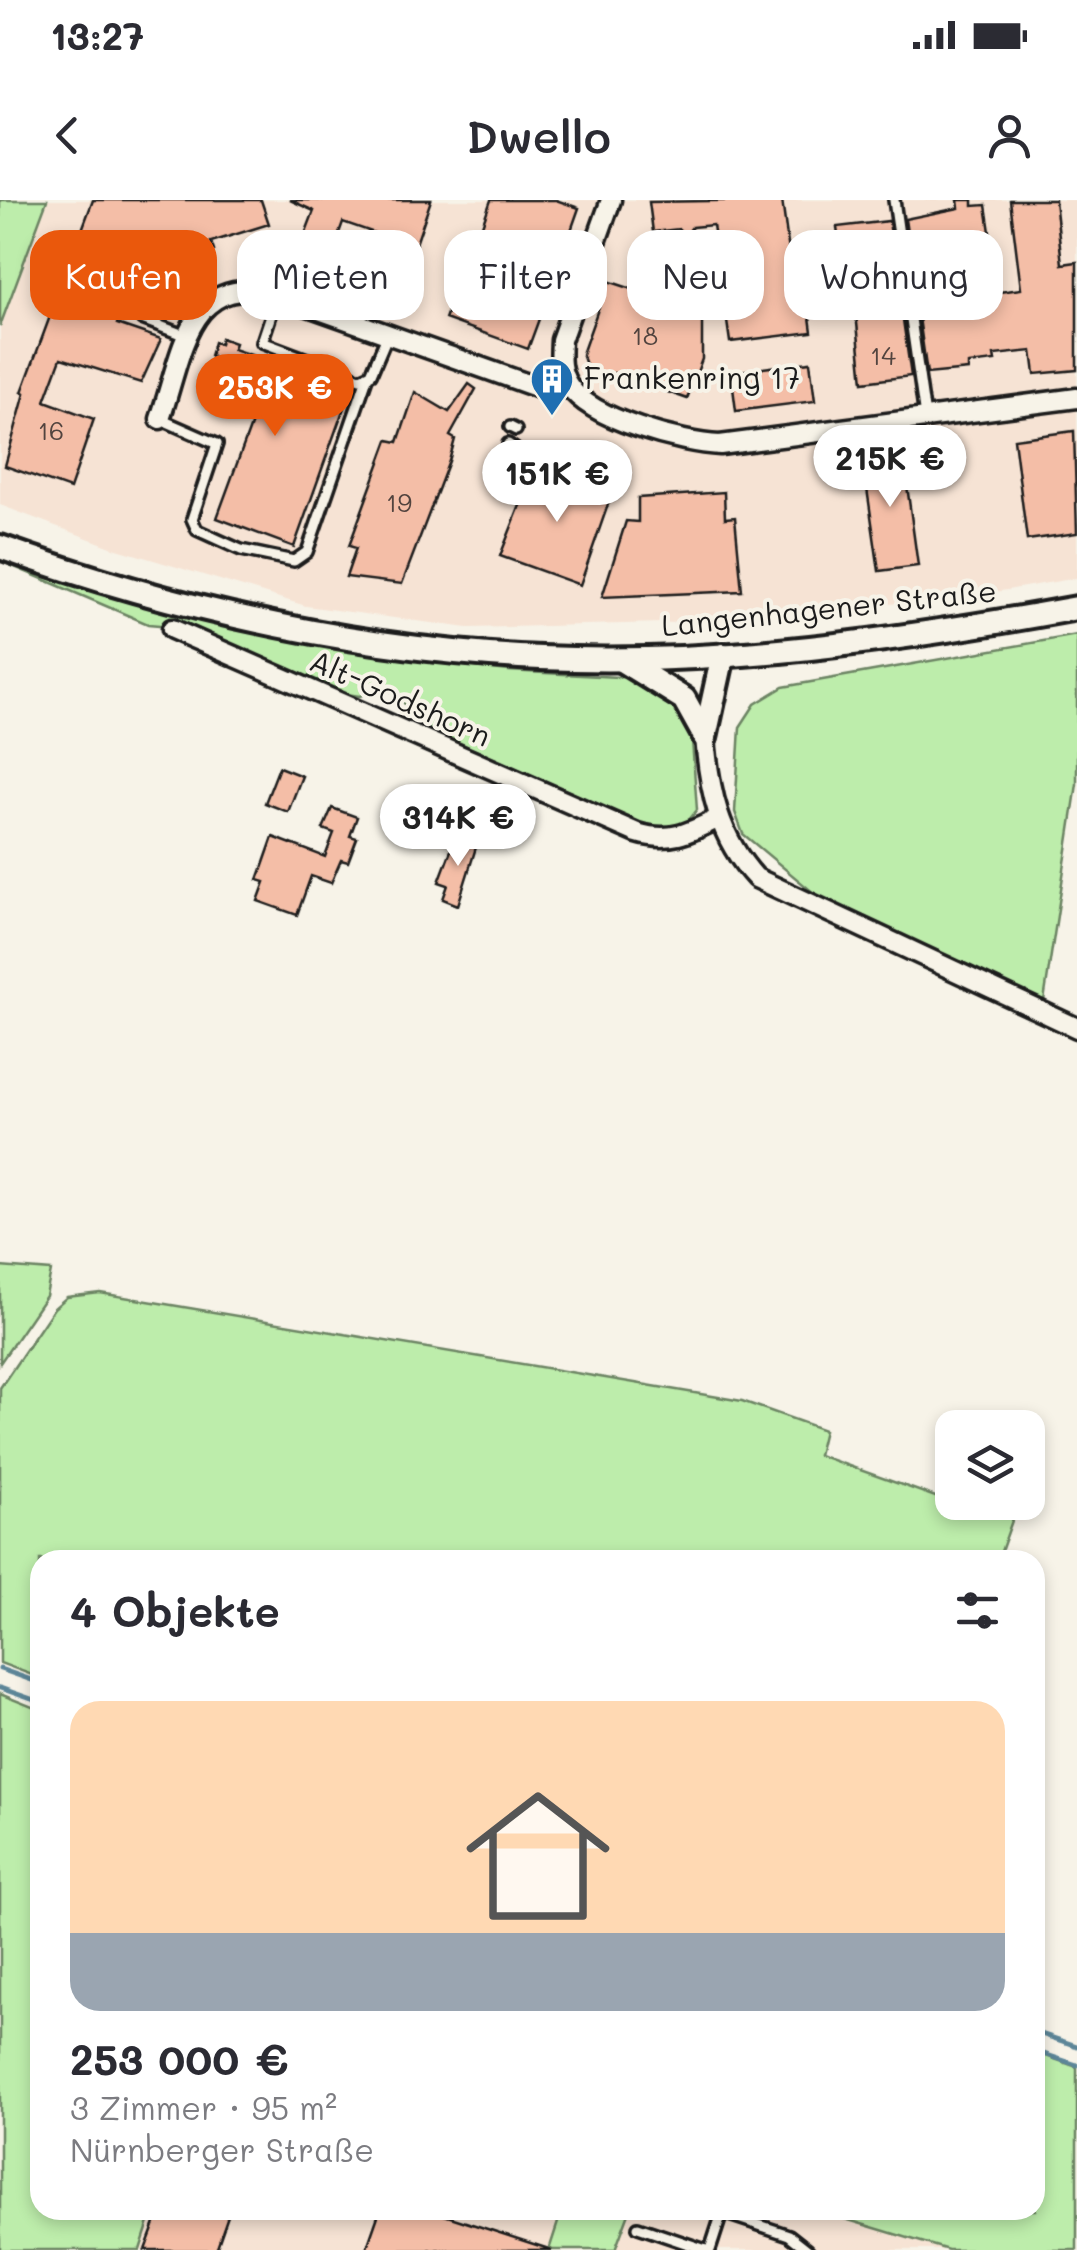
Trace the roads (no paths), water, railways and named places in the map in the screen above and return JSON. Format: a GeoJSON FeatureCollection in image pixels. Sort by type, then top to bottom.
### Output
{"type":"FeatureCollection","features":[{"type":"Feature","properties":{"kind":"main road","name":"Langenhagener Straße"},"geometry":{"type":"LineString","coordinates":[[0,547],[161,600],[253,621],[465,653],[618,659],[723,655],[865,641],[1077,608]]}},
{"type":"Feature","properties":{"kind":"main road"},"geometry":{"type":"LineString","coordinates":[[701,728],[723,655]]}},
{"type":"Feature","properties":{"kind":"main road"},"geometry":{"type":"LineString","coordinates":[[691,657],[701,728]]}},
{"type":"Feature","properties":{"kind":"main road"},"geometry":{"type":"LineString","coordinates":[[618,659],[684,699],[701,728]]}},
{"type":"Feature","properties":{"kind":"street"},"geometry":{"type":"LineString","coordinates":[[611,200],[561,340],[564,377],[570,389],[602,411],[699,444],[732,445],[1077,398]]}},
{"type":"Feature","properties":{"kind":"street"},"geometry":{"type":"LineString","coordinates":[[160,419],[188,337],[208,301],[237,288]]}},
{"type":"Feature","properties":{"kind":"street"},"geometry":{"type":"LineString","coordinates":[[348,320],[542,389],[564,377]]}},
{"type":"Feature","properties":{"kind":"street","name":"Alt-Godshorn"},"geometry":{"type":"LineString","coordinates":[[172,629],[637,833],[659,840],[682,836],[719,818]]}},
{"type":"Feature","properties":{"kind":"street"},"geometry":{"type":"LineString","coordinates":[[701,728],[719,818],[740,862],[756,878],[1077,1028]]}},
{"type":"Feature","properties":{"kind":"lane"},"geometry":{"type":"LineString","coordinates":[[894,200],[925,418]]}},
{"type":"Feature","properties":{"kind":"lane"},"geometry":{"type":"LineString","coordinates":[[145,320],[188,337]]}},
{"type":"Feature","properties":{"kind":"lane"},"geometry":{"type":"LineString","coordinates":[[269,320],[262,342],[368,378]]}},
{"type":"Feature","properties":{"kind":"lane"},"geometry":{"type":"LineString","coordinates":[[160,419],[217,444],[192,519],[197,530],[241,550],[294,562],[307,552],[368,378],[388,334]]}},
{"type":"Feature","properties":{"kind":"lane"},"geometry":{"type":"LineString","coordinates":[[638,2227],[708,2250],[716,2220]]}},
{"type":"Feature","properties":{"kind":"lane"},"geometry":{"type":"LineString","coordinates":[[746,2220],[789,2234],[808,2250]]}},
{"type":"Feature","properties":{"kind":"waterway"},"geometry":{"type":"LineString","coordinates":[[0,1669],[30,1680]]}},
{"type":"Feature","properties":{"kind":"waterway"},"geometry":{"type":"LineString","coordinates":[[0,1688],[30,1698]]}},
{"type":"Feature","properties":{"kind":"waterway"},"geometry":{"type":"LineString","coordinates":[[1045,2035],[1077,2046]]}},
{"type":"Feature","properties":{"kind":"waterway"},"geometry":{"type":"LineString","coordinates":[[1045,2054],[1077,2065]]}},
{"type":"Feature","properties":{"kind":"place","name":"Frankenring 17"},"geometry":{"type":"Point","coordinates":[552,417]}}]}
